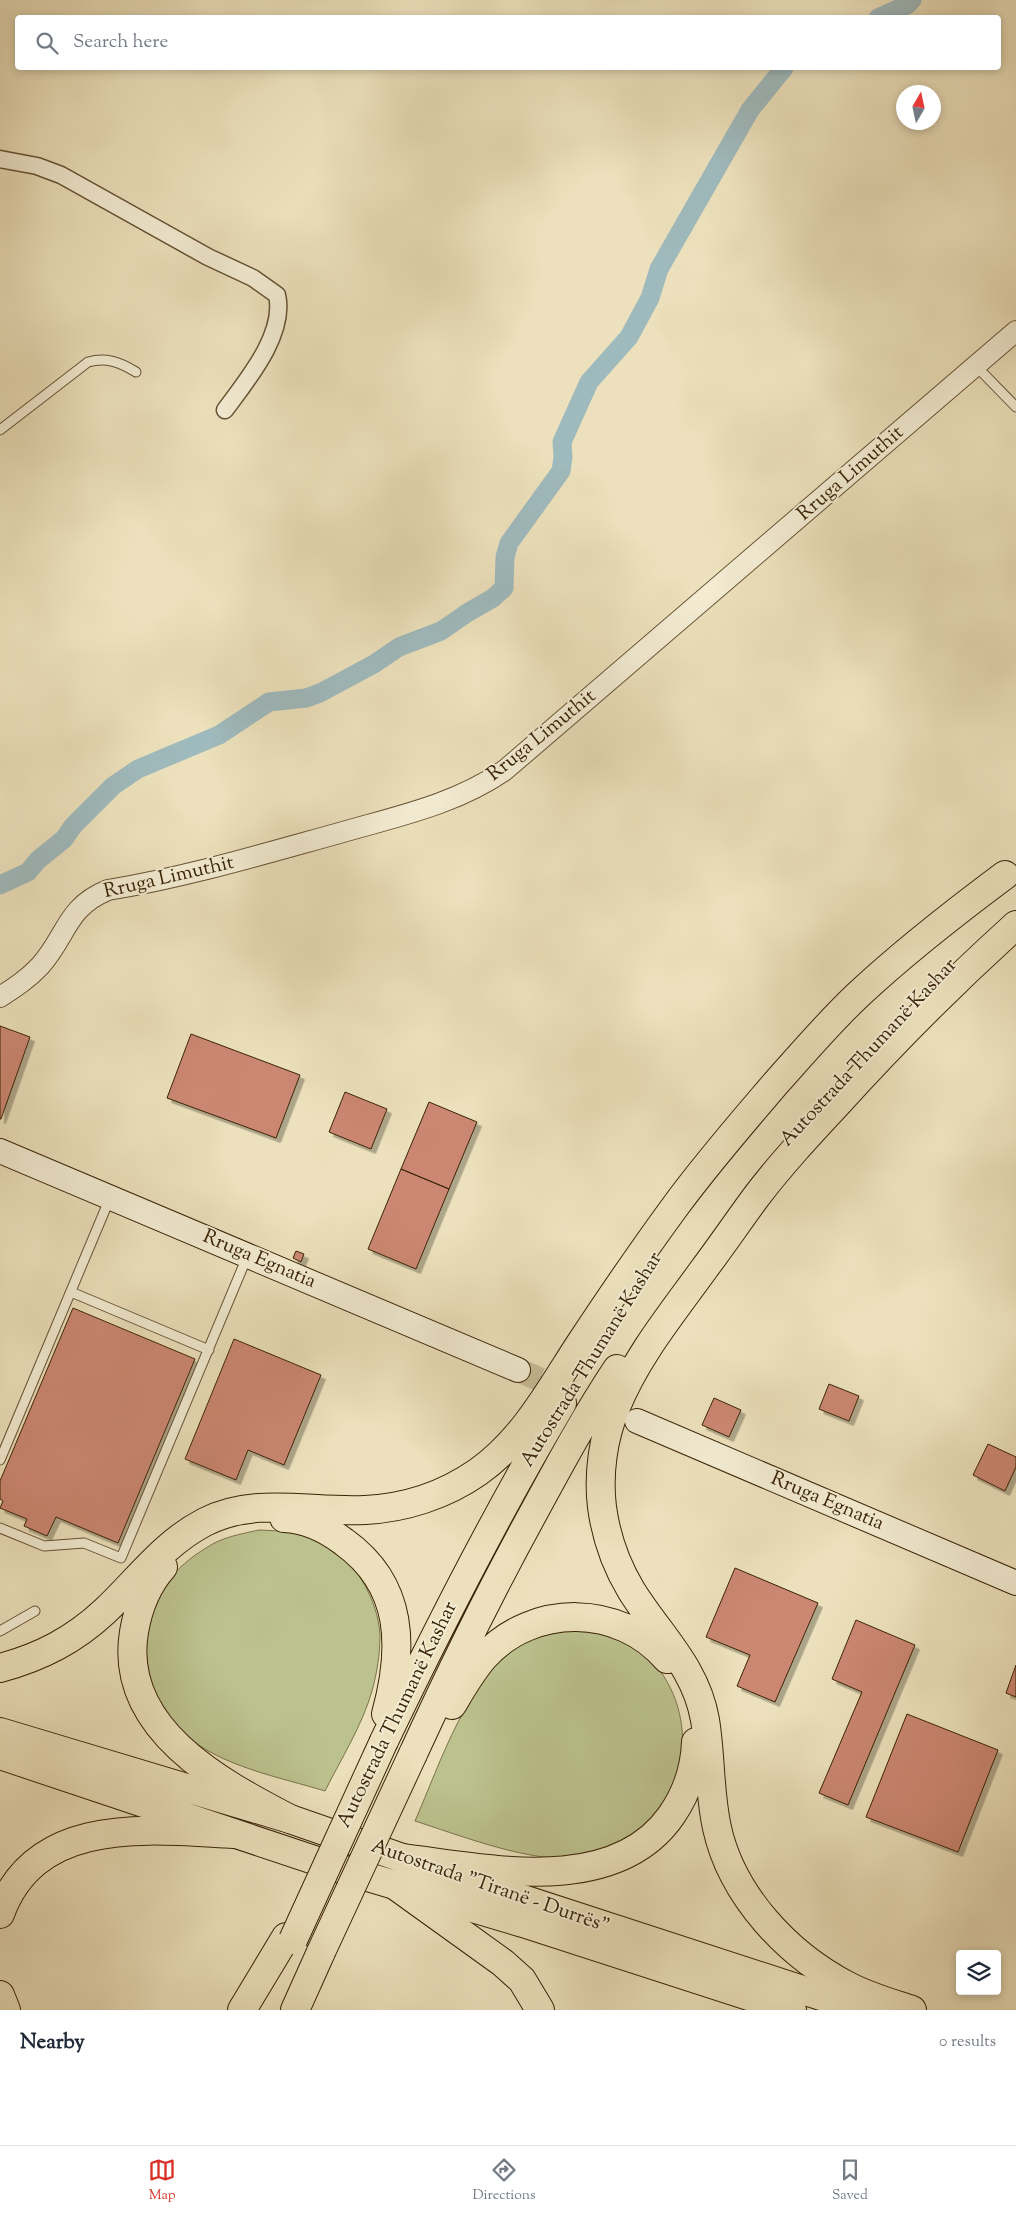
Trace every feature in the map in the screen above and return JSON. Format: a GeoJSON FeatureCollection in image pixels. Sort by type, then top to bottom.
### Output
{"type":"FeatureCollection","features":[{"type":"Feature","properties":{"kind":"highway","name":"Autostrada Thumanë Kashar"},"geometry":{"type":"LineString","coordinates":[[290,1939],[347,1822],[382,1740],[494,1521],[576,1380],[625,1302],[751,1123],[791,1077],[854,1018],[904,967],[1010,870]]}},
{"type":"Feature","properties":{"kind":"highway","name":"Autostrada Thumanë Kashar"},"geometry":{"type":"LineString","coordinates":[[326,1954],[376,1833],[418,1756],[443,1688],[502,1570],[607,1383],[676,1282],[746,1186],[796,1138],[834,1096],[901,1013],[985,932],[1016,905]]}},
{"type":"Feature","properties":{"kind":"highway"},"geometry":{"type":"LineString","coordinates":[[834,1096],[1016,926]]}},
{"type":"Feature","properties":{"kind":"highway"},"geometry":{"type":"LineString","coordinates":[[0,1668],[55,1648],[77,1634],[106,1610],[169,1546],[203,1523],[221,1515],[260,1508],[362,1510],[386,1508],[414,1503],[436,1494],[478,1471],[499,1454],[534,1416],[626,1274],[717,1151],[751,1123]]}},
{"type":"Feature","properties":{"kind":"highway"},"geometry":{"type":"LineString","coordinates":[[796,1138],[757,1196],[680,1302],[635,1370],[616,1406],[610,1424],[605,1443],[600,1494],[608,1535],[623,1575],[632,1592],[682,1660],[700,1698],[705,1720],[717,1830],[722,1848],[743,1890],[780,1935],[821,1971],[850,1987],[912,2010]]}},
{"type":"Feature","properties":{"kind":"highway"},"geometry":{"type":"LineString","coordinates":[[290,1819],[234,1789],[204,1770],[161,1729],[146,1706],[134,1678],[132,1656],[136,1619],[146,1593],[173,1555],[192,1540],[212,1529],[235,1522],[262,1518],[288,1518],[311,1524],[333,1534],[352,1547],[367,1562],[378,1577],[389,1598],[395,1620],[395,1671],[382,1740]]}},
{"type":"Feature","properties":{"kind":"highway"},"geometry":{"type":"LineString","coordinates":[[401,1858],[500,1871],[552,1872],[578,1869],[622,1856],[655,1835],[666,1824],[682,1799],[690,1782],[694,1767],[697,1727],[693,1704],[684,1684],[664,1655],[643,1637],[610,1621],[594,1617],[556,1618],[518,1631],[485,1657],[467,1679],[418,1756]]}},
{"type":"Feature","properties":{"kind":"highway","name":"Autostrada \"Tiranë - Durrës\""},"geometry":{"type":"LineString","coordinates":[[0,1732],[290,1819],[480,1885],[864,2010]]}},
{"type":"Feature","properties":{"kind":"highway","name":"Autostrada \"Tiranë - Durrës\""},"geometry":{"type":"LineString","coordinates":[[0,1755],[234,1834],[396,1886],[523,1923],[792,2010]]}},
{"type":"Feature","properties":{"kind":"highway"},"geometry":{"type":"LineString","coordinates":[[0,1914],[14,1885],[31,1866],[69,1842],[116,1832],[152,1830],[234,1834]]}},
{"type":"Feature","properties":{"kind":"highway"},"geometry":{"type":"LineString","coordinates":[[396,1886],[503,1963],[522,1980],[540,2010]]}},
{"type":"Feature","properties":{"kind":"highway"},"geometry":{"type":"LineString","coordinates":[[242,2010],[290,1939]]}},
{"type":"Feature","properties":{"kind":"highway"},"geometry":{"type":"LineString","coordinates":[[262,2010],[290,1939]]}},
{"type":"Feature","properties":{"kind":"highway"},"geometry":{"type":"LineString","coordinates":[[295,2010],[326,1954]]}},
{"type":"Feature","properties":{"kind":"highway"},"geometry":{"type":"LineString","coordinates":[[314,2010],[326,1954]]}},
{"type":"Feature","properties":{"kind":"highway"},"geometry":{"type":"LineString","coordinates":[[0,1995],[6,2010]]}},
{"type":"Feature","properties":{"kind":"main road","name":"Rruga Egnatia"},"geometry":{"type":"LineString","coordinates":[[0,1151],[518,1370]]}},
{"type":"Feature","properties":{"kind":"main road","name":"Rruga Egnatia"},"geometry":{"type":"LineString","coordinates":[[637,1421],[1016,1583]]}},
{"type":"Feature","properties":{"kind":"street"},"geometry":{"type":"LineString","coordinates":[[0,159],[37,166],[61,175],[208,257],[253,278],[277,295],[278,309],[273,332],[262,358],[225,410]]}},
{"type":"Feature","properties":{"kind":"street","name":"Rruga Limuthit"},"geometry":{"type":"LineString","coordinates":[[0,997],[24,981],[41,966],[74,913],[96,894],[210,870],[421,810],[462,795],[486,783],[505,770],[1016,332]]}},
{"type":"Feature","properties":{"kind":"lane"},"geometry":{"type":"LineString","coordinates":[[0,430],[88,362],[100,359],[122,363],[136,372]]}},
{"type":"Feature","properties":{"kind":"lane"},"geometry":{"type":"LineString","coordinates":[[976,366],[1016,407]]}},
{"type":"Feature","properties":{"kind":"lane"},"geometry":{"type":"LineString","coordinates":[[0,1460],[110,1197]]}},
{"type":"Feature","properties":{"kind":"lane"},"geometry":{"type":"LineString","coordinates":[[0,1528],[44,1546],[84,1543],[121,1558],[248,1255]]}},
{"type":"Feature","properties":{"kind":"lane"},"geometry":{"type":"LineString","coordinates":[[71,1292],[209,1350]]}},
{"type":"Feature","properties":{"kind":"lane"},"geometry":{"type":"LineString","coordinates":[[0,1631],[35,1611]]}},
{"type":"Feature","properties":{"kind":"green space"},"geometry":{"type":"Polygon","coordinates":[[[259,1530],[305,1535],[319,1540],[343,1556],[353,1567],[369,1593],[378,1621],[380,1635],[377,1670],[368,1704],[357,1730],[325,1791],[252,1770],[200,1746],[185,1735],[171,1720],[160,1702],[152,1683],[147,1662],[146,1641],[149,1621],[156,1601],[166,1583],[184,1564],[212,1544],[232,1536],[259,1530]]]}},
{"type":"Feature","properties":{"kind":"green space"},"geometry":{"type":"Polygon","coordinates":[[[582,1627],[636,1646],[656,1666],[671,1688],[679,1713],[683,1739],[680,1765],[671,1790],[657,1813],[636,1832],[617,1845],[566,1858],[549,1858],[510,1851],[415,1821],[458,1723],[471,1698],[486,1676],[504,1657],[530,1639],[551,1632],[582,1627]]]}},
{"type":"Feature","properties":{"kind":"building"},"geometry":{"type":"Polygon","coordinates":[[[0,1026],[30,1037],[1,1119],[0,1119],[0,1026]]]}},
{"type":"Feature","properties":{"kind":"building"},"geometry":{"type":"Polygon","coordinates":[[[191,1034],[300,1075],[276,1138],[167,1098],[191,1034]]]}},
{"type":"Feature","properties":{"kind":"building"},"geometry":{"type":"Polygon","coordinates":[[[345,1092],[387,1109],[371,1149],[329,1132],[345,1092]]]}},
{"type":"Feature","properties":{"kind":"building"},"geometry":{"type":"Polygon","coordinates":[[[429,1102],[477,1122],[449,1189],[401,1169],[429,1102]]]}},
{"type":"Feature","properties":{"kind":"building"},"geometry":{"type":"Polygon","coordinates":[[[401,1169],[449,1189],[416,1269],[368,1249],[401,1169]]]}},
{"type":"Feature","properties":{"kind":"building"},"geometry":{"type":"Polygon","coordinates":[[[296,1251],[304,1254],[301,1262],[293,1258],[296,1251]]]}},
{"type":"Feature","properties":{"kind":"building"},"geometry":{"type":"Polygon","coordinates":[[[73,1308],[195,1359],[118,1543],[56,1517],[47,1536],[24,1526],[27,1519],[0,1508],[3,1501],[0,1499],[0,1481],[73,1308]]]}},
{"type":"Feature","properties":{"kind":"building"},"geometry":{"type":"Polygon","coordinates":[[[234,1339],[321,1375],[284,1465],[248,1450],[236,1480],[185,1459],[234,1339]]]}},
{"type":"Feature","properties":{"kind":"building"},"geometry":{"type":"Polygon","coordinates":[[[829,1384],[859,1396],[849,1421],[819,1409],[829,1384]]]}},
{"type":"Feature","properties":{"kind":"building"},"geometry":{"type":"Polygon","coordinates":[[[714,1398],[741,1410],[729,1437],[702,1425],[714,1398]]]}},
{"type":"Feature","properties":{"kind":"building"},"geometry":{"type":"Polygon","coordinates":[[[988,1444],[1016,1457],[1016,1467],[1005,1491],[973,1475],[988,1444]]]}},
{"type":"Feature","properties":{"kind":"building"},"geometry":{"type":"Polygon","coordinates":[[[735,1568],[818,1603],[775,1702],[737,1686],[750,1655],[706,1637],[735,1568]]]}},
{"type":"Feature","properties":{"kind":"building"},"geometry":{"type":"Polygon","coordinates":[[[856,1620],[915,1645],[848,1805],[819,1793],[862,1692],[832,1679],[856,1620]]]}},
{"type":"Feature","properties":{"kind":"building"},"geometry":{"type":"Polygon","coordinates":[[[1016,1665],[1016,1697],[1006,1693],[1016,1665]]]}},
{"type":"Feature","properties":{"kind":"building"},"geometry":{"type":"Polygon","coordinates":[[[907,1714],[998,1750],[958,1852],[866,1817],[907,1714]]]}},
{"type":"Feature","properties":{"kind":"waterway"},"geometry":{"type":"LineString","coordinates":[[885,15],[907,5],[912,0]]}},
{"type":"Feature","properties":{"kind":"waterway"},"geometry":{"type":"LineString","coordinates":[[0,885],[28,872],[38,860],[64,839],[73,826],[113,786],[138,769],[219,735],[269,702],[306,698],[320,693],[374,664],[399,647],[441,631],[493,598],[504,588],[505,557],[509,543],[561,471],[563,457],[562,442],[589,382],[629,337],[650,298],[659,269],[750,110],[782,70]]}},
{"type":"Feature","properties":{"kind":"tunnel"},"geometry":{"type":"LineString","coordinates":[[518,1370],[612,1411]]}}]}
